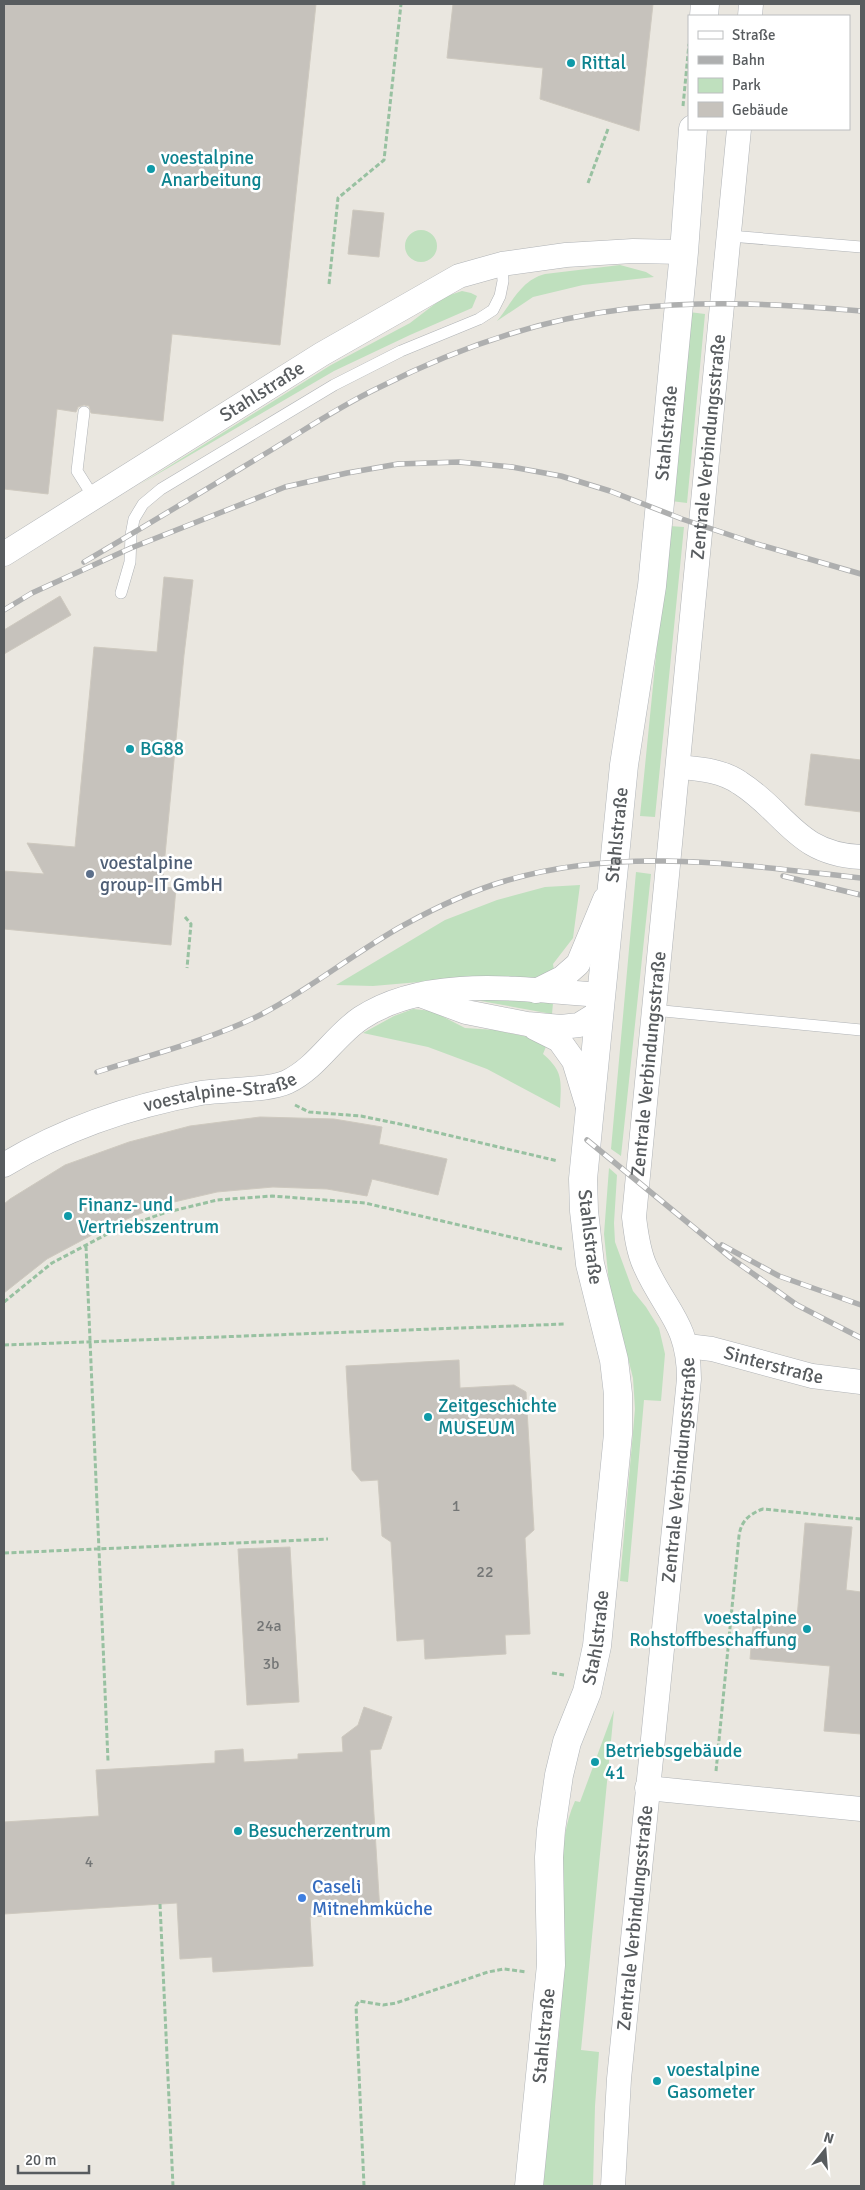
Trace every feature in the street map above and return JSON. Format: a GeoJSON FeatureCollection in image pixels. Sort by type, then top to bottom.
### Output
{"type":"FeatureCollection","features":[{"type":"Feature","properties":{"kind":"street","name":"Stahlstraße"},"geometry":{"type":"LineString","coordinates":[[529,2186],[551,1965],[549,1857],[553,1815],[567,1742],[587,1692],[597,1646],[618,1434],[618,1394],[614,1360],[590,1264],[584,1211],[583,1179],[612,881],[630,721],[652,586],[684,252],[688,121]]}},
{"type":"Feature","properties":{"kind":"street","name":"Zentrale Verbindungsstraße"},"geometry":{"type":"LineString","coordinates":[[613,2186],[619,2079],[689,1379],[687,1346],[679,1324],[644,1266],[634,1217],[739,130]]}},
{"type":"Feature","properties":{"kind":"street","name":"Stahlstraße"},"geometry":{"type":"LineString","coordinates":[[4,554],[322,354],[410,302],[459,276],[502,264],[566,255],[633,251],[684,252]]}},
{"type":"Feature","properties":{"kind":"street"},"geometry":{"type":"LineString","coordinates":[[678,767],[716,771],[740,782],[762,800],[790,828],[815,846],[843,856],[861,857]]}},
{"type":"Feature","properties":{"kind":"street","name":"voestalpine-Straße"},"geometry":{"type":"LineString","coordinates":[[536,991],[562,978],[578,964],[612,881]]}},
{"type":"Feature","properties":{"kind":"street","name":"voestalpine-Straße"},"geometry":{"type":"LineString","coordinates":[[4,1165],[35,1147],[96,1120],[157,1101],[222,1090],[273,1086],[287,1082],[302,1072],[359,1019],[388,1003],[419,994],[468,988],[536,991],[600,1004]]}},
{"type":"Feature","properties":{"kind":"street"},"geometry":{"type":"LineString","coordinates":[[419,994],[466,1012],[527,1024],[561,1027],[579,1025],[600,1004]]}},
{"type":"Feature","properties":{"kind":"street"},"geometry":{"type":"LineString","coordinates":[[527,1024],[559,1040],[574,1061],[590,1112]]}},
{"type":"Feature","properties":{"kind":"street","name":"Sinterstraße"},"geometry":{"type":"LineString","coordinates":[[687,1346],[712,1349],[812,1376],[861,1382]]}},
{"type":"Feature","properties":{"kind":"street"},"geometry":{"type":"LineString","coordinates":[[647,1788],[861,1809]]}},
{"type":"Feature","properties":{"kind":"lane"},"geometry":{"type":"LineString","coordinates":[[730,236],[861,248]]}},
{"type":"Feature","properties":{"kind":"lane"},"geometry":{"type":"LineString","coordinates":[[121,593],[130,562],[131,534],[134,519],[143,504],[161,489],[334,385],[401,351],[479,320],[492,310],[500,296],[503,281],[502,264]]}},
{"type":"Feature","properties":{"kind":"lane"},"geometry":{"type":"LineString","coordinates":[[84,412],[77,471],[94,498]]}},
{"type":"Feature","properties":{"kind":"lane"},"geometry":{"type":"LineString","coordinates":[[653,1010],[861,1030]]}},
{"type":"Feature","properties":{"kind":"path"},"geometry":{"type":"LineString","coordinates":[[329,284],[338,198],[384,160],[401,4]]}},
{"type":"Feature","properties":{"kind":"path"},"geometry":{"type":"LineString","coordinates":[[588,183],[608,129]]}},
{"type":"Feature","properties":{"kind":"path"},"geometry":{"type":"LineString","coordinates":[[185,917],[190,924],[187,968]]}},
{"type":"Feature","properties":{"kind":"path"},"geometry":{"type":"LineString","coordinates":[[287,1102],[309,1112],[361,1116],[558,1161]]}},
{"type":"Feature","properties":{"kind":"path"},"geometry":{"type":"LineString","coordinates":[[4,1302],[52,1263],[111,1232],[164,1213],[218,1200],[272,1196],[366,1203],[562,1249]]}},
{"type":"Feature","properties":{"kind":"path"},"geometry":{"type":"LineString","coordinates":[[86,1246],[108,1761]]}},
{"type":"Feature","properties":{"kind":"path"},"geometry":{"type":"LineString","coordinates":[[4,1346],[566,1324]]}},
{"type":"Feature","properties":{"kind":"path"},"geometry":{"type":"LineString","coordinates":[[716,1772],[738,1536],[744,1521],[752,1513],[763,1509],[861,1519]]}},
{"type":"Feature","properties":{"kind":"path"},"geometry":{"type":"LineString","coordinates":[[4,1553],[328,1539]]}},
{"type":"Feature","properties":{"kind":"path"},"geometry":{"type":"LineString","coordinates":[[160,1904],[173,2186]]}},
{"type":"Feature","properties":{"kind":"path"},"geometry":{"type":"LineString","coordinates":[[364,2186],[356,2006],[359,2001],[383,2004],[396,2003],[488,1972],[504,1969],[533,1972]]}},
{"type":"Feature","properties":{"kind":"green space"},"geometry":{"type":"Polygon","coordinates":[[[421,230],[427,231],[432,235],[436,240],[436,252],[432,257],[427,261],[421,262],[415,261],[410,257],[406,252],[405,246],[406,240],[410,235],[415,231],[421,230]]]}},
{"type":"Feature","properties":{"kind":"green space"},"geometry":{"type":"Polygon","coordinates":[[[620,265],[646,272],[654,277],[583,285],[533,297],[497,321],[523,287],[537,277],[545,274],[620,265]]]}},
{"type":"Feature","properties":{"kind":"green space"},"geometry":{"type":"Polygon","coordinates":[[[462,291],[477,296],[472,308],[334,371],[139,485],[331,365],[410,323],[444,297],[462,291]]]}},
{"type":"Feature","properties":{"kind":"green space"},"geometry":{"type":"Polygon","coordinates":[[[689,312],[705,314],[687,503],[671,501],[689,312]]]}},
{"type":"Feature","properties":{"kind":"green space"},"geometry":{"type":"Polygon","coordinates":[[[669,526],[684,527],[655,817],[640,816],[669,526]]]}},
{"type":"Feature","properties":{"kind":"green space"},"geometry":{"type":"Polygon","coordinates":[[[636,872],[651,874],[621,1156],[611,1149],[636,872]]]}},
{"type":"Feature","properties":{"kind":"green space"},"geometry":{"type":"Polygon","coordinates":[[[580,885],[573,938],[553,964],[554,970],[532,980],[454,979],[373,986],[336,985],[445,920],[497,900],[545,887],[580,885]]]}},
{"type":"Feature","properties":{"kind":"green space"},"geometry":{"type":"Polygon","coordinates":[[[471,996],[553,1003],[552,1014],[470,999],[471,996]]]}},
{"type":"Feature","properties":{"kind":"green space"},"geometry":{"type":"Polygon","coordinates":[[[413,1009],[432,1011],[465,1028],[495,1030],[528,1037],[547,1044],[543,1054],[555,1066],[560,1078],[560,1108],[487,1069],[428,1047],[363,1033],[394,1016],[413,1009]]]}},
{"type":"Feature","properties":{"kind":"green space"},"geometry":{"type":"Polygon","coordinates":[[[609,1168],[617,1175],[614,1223],[615,1242],[633,1291],[659,1328],[665,1354],[661,1401],[644,1400],[628,1582],[620,1581],[635,1409],[633,1378],[609,1283],[604,1234],[609,1168]]]}},
{"type":"Feature","properties":{"kind":"green space"},"geometry":{"type":"Polygon","coordinates":[[[614,1710],[581,2050],[599,2052],[595,2106],[593,2186],[542,2186],[564,1967],[562,1861],[564,1841],[575,1801],[580,1802],[614,1710]]]}},
{"type":"Feature","properties":{"kind":"building","name":"voestalpine Anarbeitung"},"geometry":{"type":"Polygon","coordinates":[[[4,4],[316,4],[280,345],[172,334],[163,421],[91,413],[89,406],[84,405],[78,407],[76,412],[57,409],[48,494],[4,489],[4,4]]]}},
{"type":"Feature","properties":{"kind":"building","name":"Rittal"},"geometry":{"type":"Polygon","coordinates":[[[453,4],[653,4],[639,131],[540,99],[543,68],[447,58],[453,4]]]}},
{"type":"Feature","properties":{"kind":"building"},"geometry":{"type":"Polygon","coordinates":[[[353,210],[384,213],[379,257],[348,254],[353,210]]]}},
{"type":"Feature","properties":{"kind":"building","name":"BG88"},"geometry":{"type":"Polygon","coordinates":[[[164,577],[193,580],[162,887],[176,888],[171,945],[4,929],[4,871],[44,874],[27,843],[75,847],[94,647],[157,652],[164,577]]]}},
{"type":"Feature","properties":{"kind":"building"},"geometry":{"type":"Polygon","coordinates":[[[60,596],[71,615],[4,654],[4,630],[60,596]]]}},
{"type":"Feature","properties":{"kind":"building"},"geometry":{"type":"Polygon","coordinates":[[[811,754],[861,760],[861,812],[805,805],[811,754]]]}},
{"type":"Feature","properties":{"kind":"building","name":"Finanz- und Vertriebszentrum"},"geometry":{"type":"Polygon","coordinates":[[[260,1117],[334,1119],[382,1127],[379,1144],[447,1159],[438,1195],[372,1179],[367,1196],[327,1189],[273,1187],[217,1192],[161,1205],[105,1228],[47,1259],[4,1293],[4,1204],[10,1199],[65,1165],[129,1142],[190,1126],[260,1117]]]}},
{"type":"Feature","properties":{"kind":"building"},"geometry":{"type":"Polygon","coordinates":[[[459,1360],[460,1388],[514,1385],[526,1392],[534,1530],[525,1538],[530,1634],[505,1635],[506,1654],[425,1659],[424,1639],[397,1641],[391,1542],[382,1536],[378,1480],[361,1481],[352,1470],[346,1366],[459,1360]]]}},
{"type":"Feature","properties":{"kind":"building","name":"voestalpine Rohstoffbeschaffung"},"geometry":{"type":"Polygon","coordinates":[[[805,1523],[852,1527],[846,1590],[861,1592],[861,1734],[824,1731],[830,1666],[750,1659],[754,1614],[797,1618],[805,1523]]]}},
{"type":"Feature","properties":{"kind":"building"},"geometry":{"type":"Polygon","coordinates":[[[290,1547],[299,1702],[247,1705],[238,1549],[290,1547]]]}},
{"type":"Feature","properties":{"kind":"building"},"geometry":{"type":"Polygon","coordinates":[[[364,1707],[392,1717],[381,1749],[370,1750],[380,1912],[310,1917],[313,1966],[213,1972],[212,1957],[180,1959],[177,1903],[4,1914],[4,1822],[99,1816],[96,1770],[215,1763],[215,1751],[243,1749],[244,1762],[298,1759],[298,1754],[343,1752],[342,1737],[358,1725],[364,1707]]]}},
{"type":"Feature","properties":{"kind":"railway"},"geometry":{"type":"LineString","coordinates":[[84,562],[362,396],[437,361],[499,338],[562,320],[656,306],[744,304],[861,311]]}},
{"type":"Feature","properties":{"kind":"railway"},"geometry":{"type":"LineString","coordinates":[[4,610],[32,593],[131,548],[285,487],[398,464],[459,462],[512,467],[561,476],[610,491],[682,519],[757,544],[861,574]]}},
{"type":"Feature","properties":{"kind":"railway"},"geometry":{"type":"LineString","coordinates":[[97,1072],[181,1046],[243,1023],[280,1004],[404,925],[453,900],[505,881],[549,870],[638,861],[727,864],[861,878]]}},
{"type":"Feature","properties":{"kind":"railway"},"geometry":{"type":"LineString","coordinates":[[783,876],[861,895]]}},
{"type":"Feature","properties":{"kind":"railway"},"geometry":{"type":"LineString","coordinates":[[587,1140],[731,1258],[797,1305],[861,1338]]}},
{"type":"Feature","properties":{"kind":"railway"},"geometry":{"type":"LineString","coordinates":[[722,1245],[779,1276],[861,1305]]}},
{"type":"Feature","properties":{"kind":"place","name":"Rittal"},"geometry":{"type":"Point","coordinates":[571,63]}},
{"type":"Feature","properties":{"kind":"place","name":"voestalpine Anarbeitung"},"geometry":{"type":"Point","coordinates":[151,169]}},
{"type":"Feature","properties":{"kind":"place","name":"BG88"},"geometry":{"type":"Point","coordinates":[130,749]}},
{"type":"Feature","properties":{"kind":"place","name":"voestalpine group-IT GmbH"},"geometry":{"type":"Point","coordinates":[90,874]}},
{"type":"Feature","properties":{"kind":"place","name":"Finanz- und Vertriebszentrum"},"geometry":{"type":"Point","coordinates":[68,1216]}},
{"type":"Feature","properties":{"kind":"place","name":"Zeitgeschichte MUSEUM"},"geometry":{"type":"Point","coordinates":[428,1417]}},
{"type":"Feature","properties":{"kind":"place","name":"voestalpine Rohstoffbeschaffung"},"geometry":{"type":"Point","coordinates":[807,1629]}},
{"type":"Feature","properties":{"kind":"place","name":"Betriebsgebäude 41"},"geometry":{"type":"Point","coordinates":[595,1762]}},
{"type":"Feature","properties":{"kind":"place","name":"Besucherzentrum"},"geometry":{"type":"Point","coordinates":[238,1831]}},
{"type":"Feature","properties":{"kind":"place","name":"Caseli Mitnehmküche"},"geometry":{"type":"Point","coordinates":[302,1898]}},
{"type":"Feature","properties":{"kind":"place","name":"voestalpine Gasometer"},"geometry":{"type":"Point","coordinates":[657,2081]}}]}
